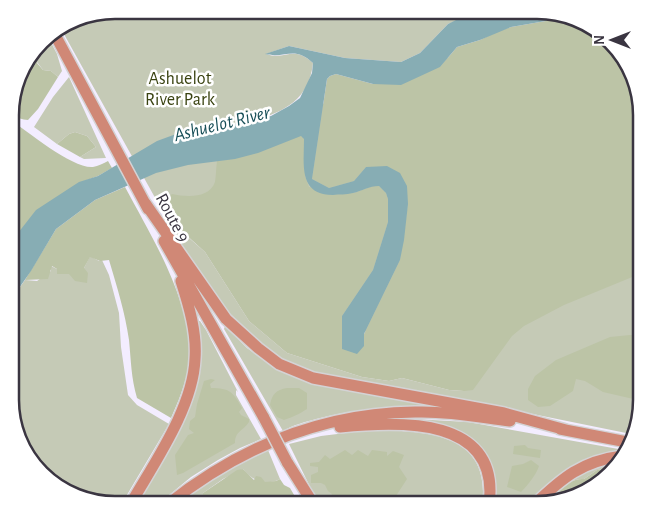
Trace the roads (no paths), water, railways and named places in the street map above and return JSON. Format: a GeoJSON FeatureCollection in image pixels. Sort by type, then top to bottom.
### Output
{"type":"FeatureCollection","features":[{"type":"Feature","properties":{"kind":"highway","name":"Route 9"},"geometry":{"type":"LineString","coordinates":[[56,38],[172,255],[264,418],[293,474]]}},
{"type":"Feature","properties":{"kind":"highway"},"geometry":{"type":"LineString","coordinates":[[145,204],[226,319],[279,364],[313,378],[504,413],[566,430]]}},
{"type":"Feature","properties":{"kind":"highway"},"geometry":{"type":"LineString","coordinates":[[135,496],[182,413],[193,377],[195,360],[193,324],[172,255]]}},
{"type":"Feature","properties":{"kind":"highway"},"geometry":{"type":"LineString","coordinates":[[179,496],[233,459],[287,434],[333,421],[363,416],[415,412],[473,416],[566,430],[624,441]]}},
{"type":"Feature","properties":{"kind":"highway"},"geometry":{"type":"LineString","coordinates":[[304,429],[387,424],[419,426],[448,431],[468,442],[480,456],[490,479],[491,496]]}},
{"type":"Feature","properties":{"kind":"highway"},"geometry":{"type":"LineString","coordinates":[[544,496],[577,469],[598,460],[615,457]]}},
{"type":"Feature","properties":{"kind":"highway"},"geometry":{"type":"LineString","coordinates":[[293,474],[302,496]]}},
{"type":"Feature","properties":{"kind":"highway"},"geometry":{"type":"LineString","coordinates":[[293,474],[308,496]]}},
{"type":"Feature","properties":{"kind":"park label","name":"Ashuelot River Park"},"geometry":{"type":"Point","coordinates":[180,89]}},
{"type":"Feature","properties":{"kind":"water label","name":"Ashuelot River"},"geometry":{"type":"Point","coordinates":[222,124]}}]}
